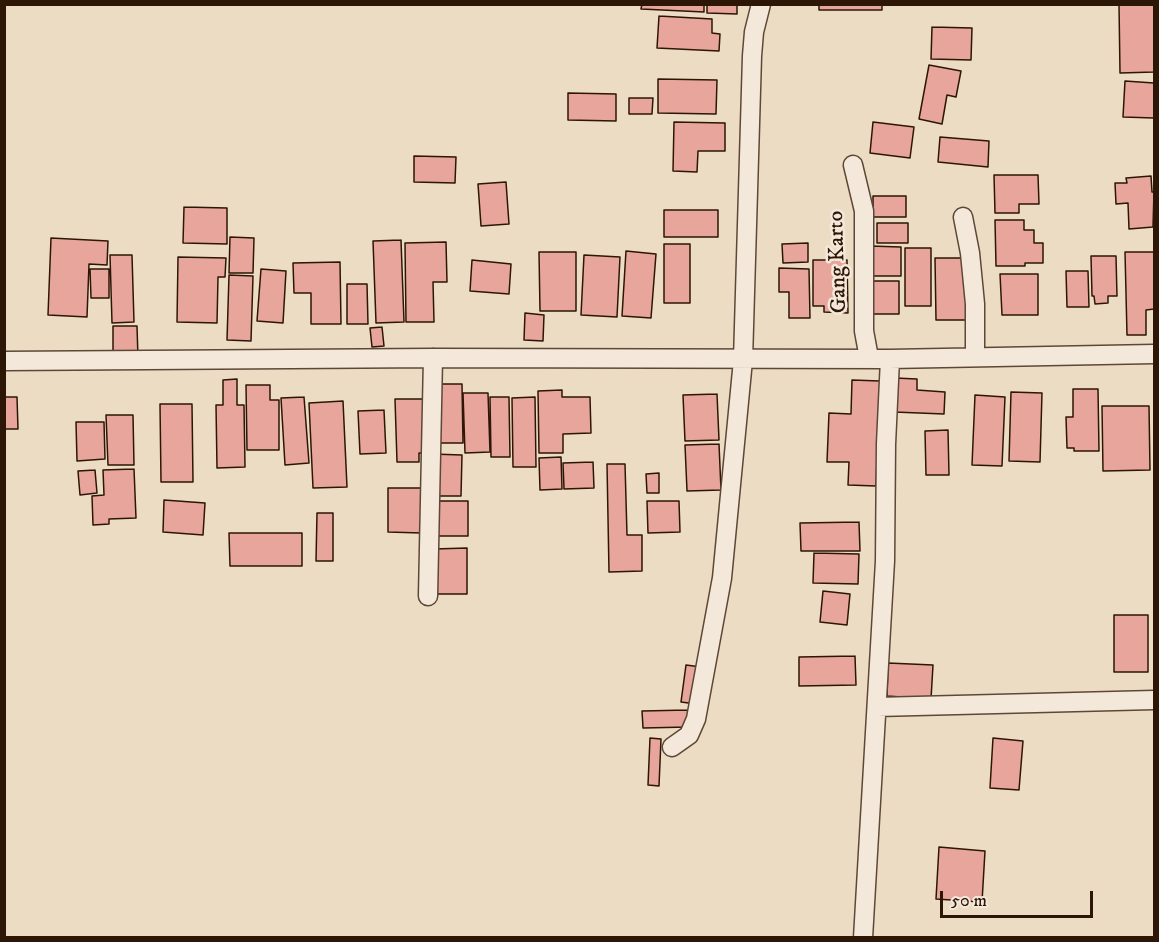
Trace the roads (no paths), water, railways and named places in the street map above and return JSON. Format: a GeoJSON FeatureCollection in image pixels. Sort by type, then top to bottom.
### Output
{"type":"FeatureCollection","features":[{"type":"Feature","properties":{"kind":"street"},"geometry":{"type":"LineString","coordinates":[[672,747],[689,735],[696,719],[722,578],[743,360],[752,56],[754,32],[761,4]]}},
{"type":"Feature","properties":{"kind":"street","name":"Gang Karto"},"geometry":{"type":"LineString","coordinates":[[853,165],[864,211],[864,331],[869,358]]}},
{"type":"Feature","properties":{"kind":"street"},"geometry":{"type":"LineString","coordinates":[[963,217],[973,284],[975,357]]}},
{"type":"Feature","properties":{"kind":"street"},"geometry":{"type":"LineString","coordinates":[[4,361],[433,358],[743,360],[1155,354]]}},
{"type":"Feature","properties":{"kind":"street"},"geometry":{"type":"LineString","coordinates":[[428,596],[433,358]]}},
{"type":"Feature","properties":{"kind":"street"},"geometry":{"type":"LineString","coordinates":[[863,938],[885,561],[886,444],[890,359]]}},
{"type":"Feature","properties":{"kind":"street"},"geometry":{"type":"LineString","coordinates":[[877,707],[1155,700]]}}]}
